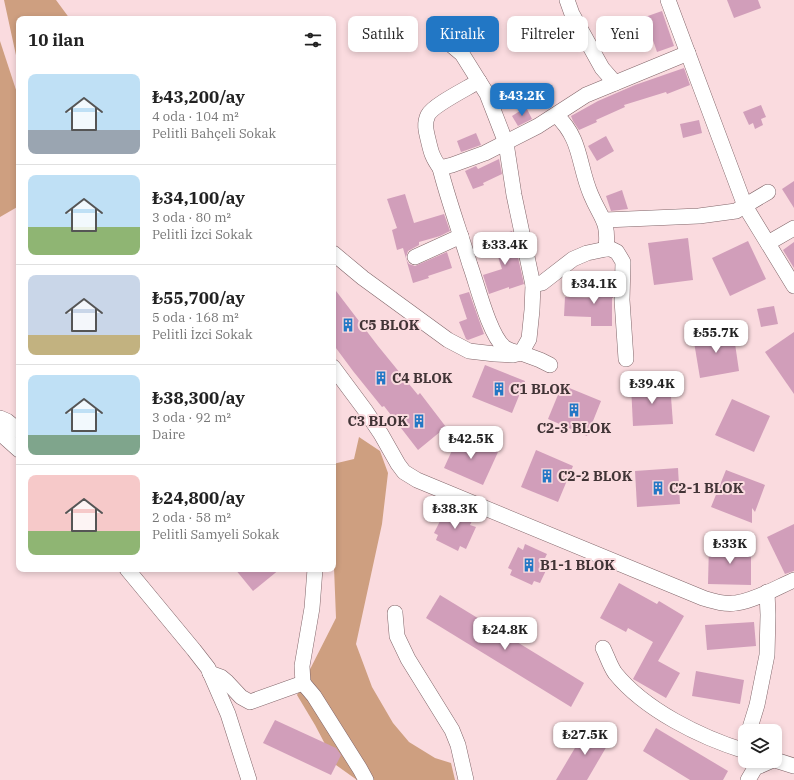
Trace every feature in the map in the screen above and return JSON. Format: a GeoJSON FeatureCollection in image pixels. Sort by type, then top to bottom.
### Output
{"type":"FeatureCollection","features":[{"type":"Feature","properties":{"kind":"street"},"geometry":{"type":"LineString","coordinates":[[567,0],[572,14],[602,68],[615,83]]}},
{"type":"Feature","properties":{"kind":"street"},"geometry":{"type":"LineString","coordinates":[[668,0],[745,206],[794,286]]}},
{"type":"Feature","properties":{"kind":"street"},"geometry":{"type":"LineString","coordinates":[[336,256],[363,278],[448,340],[469,351],[513,355],[521,353],[529,339],[530,334],[533,284],[514,194],[506,143],[487,94],[460,52]]}},
{"type":"Feature","properties":{"kind":"street"},"geometry":{"type":"LineString","coordinates":[[440,168],[452,166],[506,143],[538,126],[586,95],[688,53]]}},
{"type":"Feature","properties":{"kind":"street"},"geometry":{"type":"LineString","coordinates":[[479,81],[435,107],[428,114],[425,126],[432,157],[440,168],[484,307],[494,331],[504,347],[550,365]]}},
{"type":"Feature","properties":{"kind":"street"},"geometry":{"type":"LineString","coordinates":[[556,115],[564,122],[571,132],[576,143],[591,195],[605,220],[607,238],[606,249]]}},
{"type":"Feature","properties":{"kind":"street"},"geometry":{"type":"LineString","coordinates":[[605,220],[699,216],[736,211],[768,192]]}},
{"type":"Feature","properties":{"kind":"street"},"geometry":{"type":"LineString","coordinates":[[768,243],[794,228]]}},
{"type":"Feature","properties":{"kind":"street"},"geometry":{"type":"LineString","coordinates":[[415,256],[461,236]]}},
{"type":"Feature","properties":{"kind":"street"},"geometry":{"type":"LineString","coordinates":[[533,284],[542,283],[573,259],[580,256],[606,249],[611,249],[617,252],[623,262],[622,300],[626,359]]}},
{"type":"Feature","properties":{"kind":"street"},"geometry":{"type":"LineString","coordinates":[[336,371],[366,410],[398,464],[404,472],[417,480],[702,598],[725,603],[736,603],[754,598],[794,580]]}},
{"type":"Feature","properties":{"kind":"street"},"geometry":{"type":"LineString","coordinates":[[0,418],[7,421],[16,428]]}},
{"type":"Feature","properties":{"kind":"street"},"geometry":{"type":"LineString","coordinates":[[0,433],[16,447]]}},
{"type":"Feature","properties":{"kind":"street"},"geometry":{"type":"LineString","coordinates":[[129,572],[194,650],[210,673],[228,714],[249,780]]}},
{"type":"Feature","properties":{"kind":"street"},"geometry":{"type":"LineString","coordinates":[[315,572],[312,608],[302,666],[303,684],[314,696],[366,780]]}},
{"type":"Feature","properties":{"kind":"street"},"geometry":{"type":"LineString","coordinates":[[751,724],[757,705],[767,655],[768,592]]}},
{"type":"Feature","properties":{"kind":"street"},"geometry":{"type":"LineString","coordinates":[[395,613],[397,636],[408,659],[452,730],[458,745],[466,780]]}},
{"type":"Feature","properties":{"kind":"street"},"geometry":{"type":"LineString","coordinates":[[603,648],[614,672],[632,692],[657,710],[698,733],[738,746]]}},
{"type":"Feature","properties":{"kind":"street"},"geometry":{"type":"LineString","coordinates":[[210,673],[221,677],[240,697],[250,702],[303,684]]}},
{"type":"Feature","properties":{"kind":"street"},"geometry":{"type":"LineString","coordinates":[[782,762],[794,766]]}},
{"type":"Feature","properties":{"kind":"street"},"geometry":{"type":"LineString","coordinates":[[748,780],[755,768]]}},
{"type":"Feature","properties":{"kind":"shaded area"},"geometry":{"type":"Polygon","coordinates":[[[4,0],[56,0],[68,16],[16,16],[16,55],[4,0]]]}},
{"type":"Feature","properties":{"kind":"shaded area"},"geometry":{"type":"Polygon","coordinates":[[[0,41],[16,90],[16,208],[0,217],[0,41]]]}},
{"type":"Feature","properties":{"kind":"shaded area"},"geometry":{"type":"Polygon","coordinates":[[[359,437],[380,451],[388,473],[382,524],[356,644],[372,687],[393,723],[409,742],[435,758],[451,763],[455,780],[357,780],[336,765],[297,695],[336,618],[334,572],[336,572],[336,463],[354,459],[359,437]]]}},
{"type":"Feature","properties":{"kind":"building"},"geometry":{"type":"Polygon","coordinates":[[[727,0],[758,0],[761,8],[734,18],[727,0]]]}},
{"type":"Feature","properties":{"kind":"building"},"geometry":{"type":"Polygon","coordinates":[[[662,11],[674,46],[657,52],[653,40],[653,16],[648,16],[662,11]]]}},
{"type":"Feature","properties":{"kind":"building"},"geometry":{"type":"Polygon","coordinates":[[[684,68],[690,85],[667,94],[666,92],[624,105],[625,107],[596,120],[597,122],[579,130],[573,121],[571,116],[598,101],[635,85],[684,68]]]}},
{"type":"Feature","properties":{"kind":"building"},"geometry":{"type":"Polygon","coordinates":[[[761,105],[766,117],[761,119],[763,125],[755,129],[753,123],[749,125],[743,112],[761,105]]]}},
{"type":"Feature","properties":{"kind":"building"},"geometry":{"type":"Polygon","coordinates":[[[526,107],[532,119],[518,126],[512,116],[526,107]]]}},
{"type":"Feature","properties":{"kind":"building"},"geometry":{"type":"Polygon","coordinates":[[[699,120],[702,133],[683,138],[680,124],[699,120]]]}},
{"type":"Feature","properties":{"kind":"building"},"geometry":{"type":"Polygon","coordinates":[[[476,133],[481,145],[461,152],[457,141],[476,133]]]}},
{"type":"Feature","properties":{"kind":"building"},"geometry":{"type":"Polygon","coordinates":[[[606,136],[614,151],[597,161],[588,146],[606,136]]]}},
{"type":"Feature","properties":{"kind":"building"},"geometry":{"type":"Polygon","coordinates":[[[499,159],[502,174],[483,183],[484,185],[473,189],[465,171],[476,166],[478,169],[499,159]]]}},
{"type":"Feature","properties":{"kind":"building"},"geometry":{"type":"Polygon","coordinates":[[[794,181],[794,208],[782,189],[794,181]]]}},
{"type":"Feature","properties":{"kind":"building"},"geometry":{"type":"Polygon","coordinates":[[[622,190],[628,209],[611,211],[606,196],[622,190]]]}},
{"type":"Feature","properties":{"kind":"building"},"geometry":{"type":"Polygon","coordinates":[[[405,194],[414,223],[444,214],[450,231],[440,236],[419,242],[419,245],[408,251],[406,257],[409,264],[415,266],[447,252],[452,268],[413,283],[403,248],[397,250],[392,230],[397,228],[387,199],[405,194]]]}},
{"type":"Feature","properties":{"kind":"building"},"geometry":{"type":"Polygon","coordinates":[[[512,231],[524,284],[509,289],[509,287],[489,294],[483,275],[502,269],[492,238],[512,231]]]}},
{"type":"Feature","properties":{"kind":"building"},"geometry":{"type":"Polygon","coordinates":[[[688,238],[693,280],[654,285],[648,243],[688,238]]]}},
{"type":"Feature","properties":{"kind":"building"},"geometry":{"type":"Polygon","coordinates":[[[748,241],[766,279],[730,296],[712,258],[748,241]]]}},
{"type":"Feature","properties":{"kind":"building"},"geometry":{"type":"Polygon","coordinates":[[[794,242],[794,268],[783,250],[794,242]]]}},
{"type":"Feature","properties":{"kind":"building"},"geometry":{"type":"Polygon","coordinates":[[[597,278],[614,278],[612,326],[591,326],[591,317],[564,316],[565,297],[597,298],[597,278]]]}},
{"type":"Feature","properties":{"kind":"building"},"geometry":{"type":"Polygon","coordinates":[[[336,291],[378,346],[418,395],[420,393],[446,427],[418,450],[384,406],[382,407],[336,348],[336,291]]]}},
{"type":"Feature","properties":{"kind":"building"},"geometry":{"type":"Polygon","coordinates":[[[469,292],[484,334],[468,340],[466,339],[459,322],[467,319],[459,295],[469,292]]]}},
{"type":"Feature","properties":{"kind":"building"},"geometry":{"type":"Polygon","coordinates":[[[774,306],[778,324],[761,327],[757,309],[774,306]]]}},
{"type":"Feature","properties":{"kind":"building"},"geometry":{"type":"Polygon","coordinates":[[[733,330],[739,371],[700,378],[693,336],[733,330]]]}},
{"type":"Feature","properties":{"kind":"building"},"geometry":{"type":"Polygon","coordinates":[[[794,332],[794,394],[765,352],[794,332]]]}},
{"type":"Feature","properties":{"kind":"building","name":"C1 BLOK"},"geometry":{"type":"Polygon","coordinates":[[[485,365],[525,381],[512,413],[472,397],[485,365]]]}},
{"type":"Feature","properties":{"kind":"building"},"geometry":{"type":"Polygon","coordinates":[[[670,383],[673,424],[633,426],[631,385],[670,383]]]}},
{"type":"Feature","properties":{"kind":"building","name":"C2-3 BLOK"},"geometry":{"type":"Polygon","coordinates":[[[562,385],[601,401],[587,436],[548,419],[562,385]]]}},
{"type":"Feature","properties":{"kind":"building"},"geometry":{"type":"Polygon","coordinates":[[[732,399],[770,416],[754,452],[715,435],[732,399]]]}},
{"type":"Feature","properties":{"kind":"building"},"geometry":{"type":"Polygon","coordinates":[[[459,435],[498,452],[483,485],[444,468],[459,435]]]}},
{"type":"Feature","properties":{"kind":"building","name":"C2-2 BLOK"},"geometry":{"type":"Polygon","coordinates":[[[536,450],[573,466],[558,502],[521,487],[536,450]]]}},
{"type":"Feature","properties":{"kind":"building","name":"C2-1 BLOK"},"geometry":{"type":"Polygon","coordinates":[[[678,468],[680,504],[637,507],[635,471],[678,468]]]}},
{"type":"Feature","properties":{"kind":"building"},"geometry":{"type":"Polygon","coordinates":[[[726,470],[765,485],[755,512],[752,508],[752,523],[711,507],[726,470]]]}},
{"type":"Feature","properties":{"kind":"building"},"geometry":{"type":"Polygon","coordinates":[[[452,509],[473,519],[470,525],[476,527],[466,549],[460,546],[458,551],[436,540],[438,535],[434,533],[444,513],[449,515],[452,509]]]}},
{"type":"Feature","properties":{"kind":"building"},"geometry":{"type":"Polygon","coordinates":[[[794,524],[794,571],[785,574],[767,537],[794,524]]]}},
{"type":"Feature","properties":{"kind":"building","name":"B1-1 BLOK"},"geometry":{"type":"Polygon","coordinates":[[[525,544],[547,554],[544,560],[550,562],[540,583],[534,581],[532,585],[510,575],[512,570],[508,568],[518,547],[523,550],[525,544]]]}},
{"type":"Feature","properties":{"kind":"building"},"geometry":{"type":"Polygon","coordinates":[[[709,544],[751,545],[751,585],[708,584],[709,544]]]}},
{"type":"Feature","properties":{"kind":"building"},"geometry":{"type":"Polygon","coordinates":[[[237,572],[276,572],[253,591],[237,572]]]}},
{"type":"Feature","properties":{"kind":"building"},"geometry":{"type":"Polygon","coordinates":[[[619,583],[657,604],[659,601],[684,616],[658,661],[680,673],[666,698],[633,679],[653,642],[628,628],[626,632],[600,618],[619,583]]]}},
{"type":"Feature","properties":{"kind":"building"},"geometry":{"type":"Polygon","coordinates":[[[440,595],[584,683],[571,707],[426,618],[440,595]]]}},
{"type":"Feature","properties":{"kind":"building"},"geometry":{"type":"Polygon","coordinates":[[[754,622],[756,646],[707,650],[705,625],[754,622]]]}},
{"type":"Feature","properties":{"kind":"building"},"geometry":{"type":"Polygon","coordinates":[[[696,671],[744,680],[740,704],[692,696],[696,671]]]}},
{"type":"Feature","properties":{"kind":"building"},"geometry":{"type":"Polygon","coordinates":[[[275,720],[336,748],[341,755],[331,775],[263,743],[275,720]]]}},
{"type":"Feature","properties":{"kind":"building"},"geometry":{"type":"Polygon","coordinates":[[[588,726],[611,739],[587,780],[556,780],[588,726]]]}},
{"type":"Feature","properties":{"kind":"building"},"geometry":{"type":"Polygon","coordinates":[[[656,728],[728,771],[723,780],[690,780],[643,751],[656,728]]]}},
{"type":"Feature","properties":{"kind":"place","name":"C5 BLOK"},"geometry":{"type":"Point","coordinates":[348,325]}},
{"type":"Feature","properties":{"kind":"place","name":"C4 BLOK"},"geometry":{"type":"Point","coordinates":[381,378]}},
{"type":"Feature","properties":{"kind":"place","name":"C1 BLOK"},"geometry":{"type":"Point","coordinates":[499,389]}},
{"type":"Feature","properties":{"kind":"place","name":"C2-3 BLOK"},"geometry":{"type":"Point","coordinates":[574,410]}},
{"type":"Feature","properties":{"kind":"place","name":"C3 BLOK"},"geometry":{"type":"Point","coordinates":[419,421]}},
{"type":"Feature","properties":{"kind":"place","name":"C2-2 BLOK"},"geometry":{"type":"Point","coordinates":[547,476]}},
{"type":"Feature","properties":{"kind":"place","name":"C2-1 BLOK"},"geometry":{"type":"Point","coordinates":[658,488]}},
{"type":"Feature","properties":{"kind":"place","name":"B1-1 BLOK"},"geometry":{"type":"Point","coordinates":[529,565]}}]}
